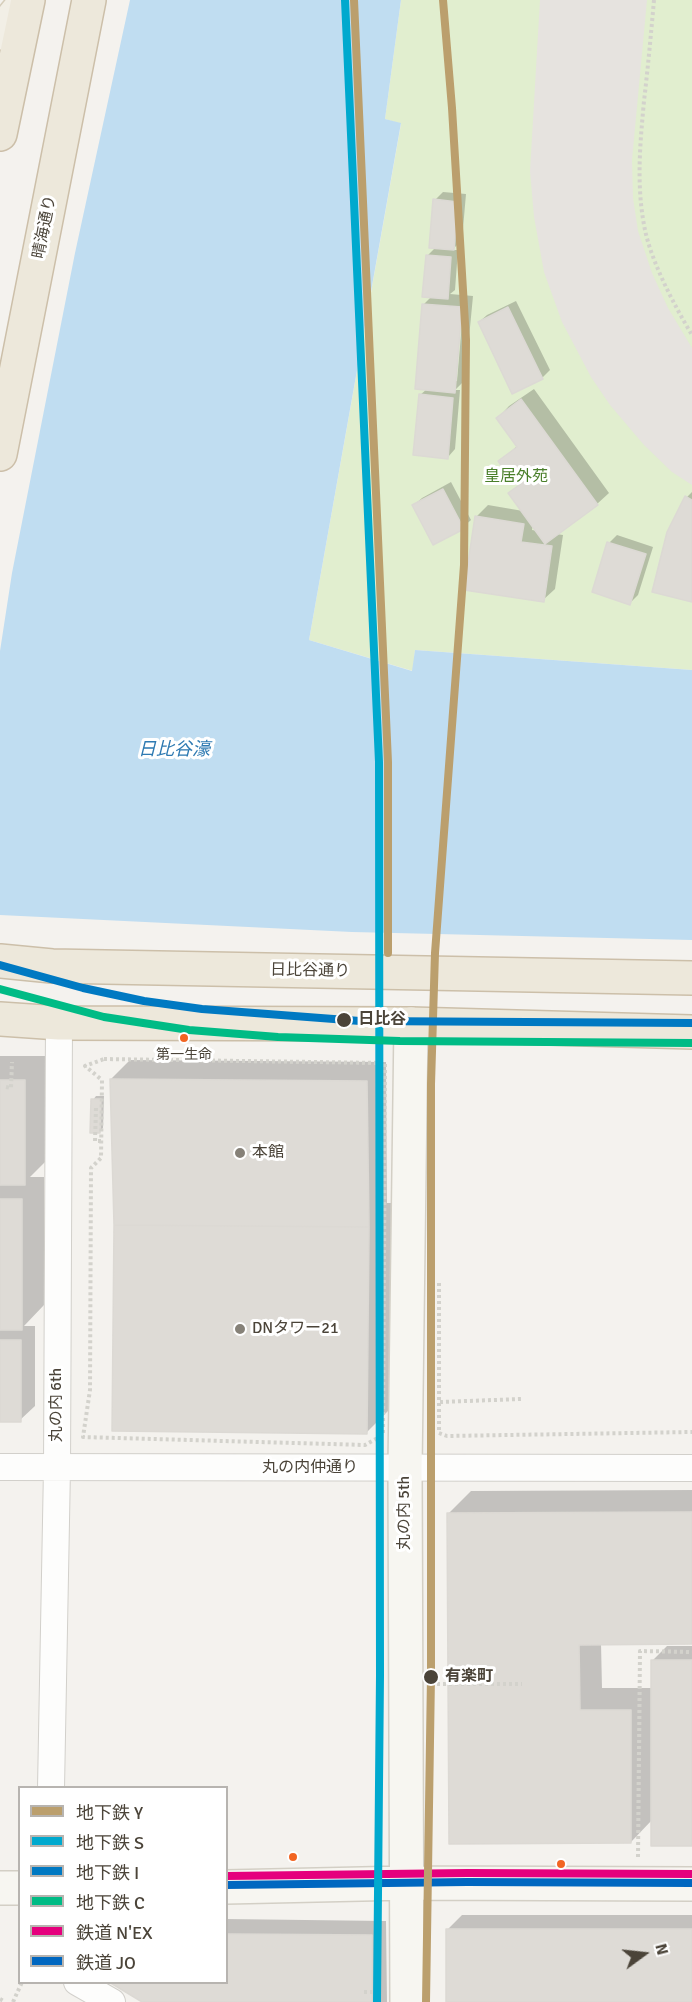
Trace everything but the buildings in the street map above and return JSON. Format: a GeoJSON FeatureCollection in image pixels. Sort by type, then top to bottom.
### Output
{"type":"FeatureCollection","features":[{"type":"Feature","properties":{"kind":"highway"},"geometry":{"type":"LineString","coordinates":[[0,134],[27,0]]}},
{"type":"Feature","properties":{"kind":"highway","name":"晴海通り"},"geometry":{"type":"LineString","coordinates":[[0,454],[89,0]]}},
{"type":"Feature","properties":{"kind":"highway","name":"日比谷通り"},"geometry":{"type":"LineString","coordinates":[[0,961],[64,966],[692,978]]}},
{"type":"Feature","properties":{"kind":"highway"},"geometry":{"type":"LineString","coordinates":[[0,1019],[59,1023],[411,1024],[692,1032]]}},
{"type":"Feature","properties":{"kind":"main road"},"geometry":{"type":"LineString","coordinates":[[0,33],[27,0]]}},
{"type":"Feature","properties":{"kind":"street","name":"丸の内 6th"},"geometry":{"type":"LineString","coordinates":[[51,1786],[57,1468],[59,1023]]}},
{"type":"Feature","properties":{"kind":"street","name":"丸の内 5th"},"geometry":{"type":"LineString","coordinates":[[393,1997],[407,1883],[405,1468],[411,1024]]}},
{"type":"Feature","properties":{"kind":"street","name":"丸の内仲通り"},"geometry":{"type":"LineString","coordinates":[[0,1467],[692,1468]]}},
{"type":"Feature","properties":{"kind":"street"},"geometry":{"type":"LineString","coordinates":[[228,1887],[407,1883],[692,1884]]}},
{"type":"Feature","properties":{"kind":"street"},"geometry":{"type":"LineString","coordinates":[[0,1888],[18,1888]]}},
{"type":"Feature","properties":{"kind":"street"},"geometry":{"type":"LineString","coordinates":[[79,1984],[112,2002]]}},
{"type":"Feature","properties":{"kind":"path"},"geometry":{"type":"LineString","coordinates":[[654,0],[639,159],[640,200],[645,232],[660,272],[677,311],[692,334]]}},
{"type":"Feature","properties":{"kind":"path"},"geometry":{"type":"LineString","coordinates":[[332,1058],[340,1062]]}},
{"type":"Feature","properties":{"kind":"path"},"geometry":{"type":"LineString","coordinates":[[83,1437],[90,1390],[91,1168],[101,1158],[102,1080],[85,1066],[104,1059],[385,1063],[383,1435],[365,1445]]}},
{"type":"Feature","properties":{"kind":"path"},"geometry":{"type":"LineString","coordinates":[[6,1088],[11,1088],[12,1062]]}},
{"type":"Feature","properties":{"kind":"path"},"geometry":{"type":"LineString","coordinates":[[96,1108],[95,1141],[101,1141]]}},
{"type":"Feature","properties":{"kind":"path"},"geometry":{"type":"LineString","coordinates":[[440,1402],[520,1398]]}},
{"type":"Feature","properties":{"kind":"path"},"geometry":{"type":"LineString","coordinates":[[439,1433],[447,1436],[692,1432]]}},
{"type":"Feature","properties":{"kind":"path"},"geometry":{"type":"LineString","coordinates":[[638,1860],[640,1651],[692,1652]]}},
{"type":"Feature","properties":{"kind":"path"},"geometry":{"type":"LineString","coordinates":[[437,1684],[522,1684]]}},
{"type":"Feature","properties":{"kind":"path"},"geometry":{"type":"LineString","coordinates":[[13,2002],[22,1984]]}},
{"type":"Feature","properties":{"kind":"path"},"geometry":{"type":"LineString","coordinates":[[364,1992],[393,1997]]}},
{"type":"Feature","properties":{"kind":"path"},"geometry":{"type":"LineString","coordinates":[[0,1999],[5,2002]]}},
{"type":"Feature","properties":{"kind":"green space","name":"皇居外苑"},"geometry":{"type":"Polygon","coordinates":[[[401,0],[692,0],[692,670],[415,650],[413,671],[309,640],[401,124],[385,119],[401,0]]]}},
{"type":"Feature","properties":{"kind":"shaded area"},"geometry":{"type":"Polygon","coordinates":[[[540,0],[647,0],[632,160],[633,198],[638,231],[652,273],[668,308],[692,348],[692,485],[672,472],[644,445],[610,405],[591,377],[562,322],[544,272],[534,217],[530,171],[540,0]]]}},
{"type":"Feature","properties":{"kind":"water","name":"日比谷濠"},"geometry":{"type":"Polygon","coordinates":[[[130,0],[401,0],[385,119],[401,123],[309,640],[412,671],[415,650],[692,670],[692,940],[352,932],[0,915],[0,651],[12,573],[75,253],[130,0]]]}},
{"type":"Feature","properties":{"kind":"metro line","name":"S"},"geometry":{"type":"LineString","coordinates":[[345,0],[379,762],[380,1675],[377,2002]]}},
{"type":"Feature","properties":{"kind":"metro line","name":"Y"},"geometry":{"type":"LineString","coordinates":[[354,0],[388,762],[388,953]]}},
{"type":"Feature","properties":{"kind":"metro line","name":"Y"},"geometry":{"type":"LineString","coordinates":[[426,2002],[431,1676],[431,1084],[435,953],[464,565],[466,340],[443,0]]}},
{"type":"Feature","properties":{"kind":"metro line","name":"I"},"geometry":{"type":"LineString","coordinates":[[0,965],[83,988],[144,1001],[202,1009],[360,1021],[692,1023]]}},
{"type":"Feature","properties":{"kind":"metro line","name":"C"},"geometry":{"type":"LineString","coordinates":[[0,989],[104,1017],[189,1030],[278,1037],[400,1041],[692,1043]]}},
{"type":"Feature","properties":{"kind":"rail line","name":"N'EX"},"geometry":{"type":"LineString","coordinates":[[228,1876],[467,1873],[692,1874]]}},
{"type":"Feature","properties":{"kind":"rail line","name":"JO"},"geometry":{"type":"LineString","coordinates":[[228,1885],[467,1882],[692,1883]]}},
{"type":"Feature","properties":{"kind":"place","name":"日比谷"},"geometry":{"type":"Point","coordinates":[344,1020]}},
{"type":"Feature","properties":{"kind":"place","name":"第一生命"},"geometry":{"type":"Point","coordinates":[184,1038]}},
{"type":"Feature","properties":{"kind":"place","name":"本館"},"geometry":{"type":"Point","coordinates":[240,1153]}},
{"type":"Feature","properties":{"kind":"place","name":"DNタワー21"},"geometry":{"type":"Point","coordinates":[240,1329]}},
{"type":"Feature","properties":{"kind":"place","name":"有楽町"},"geometry":{"type":"Point","coordinates":[431,1677]}}]}
